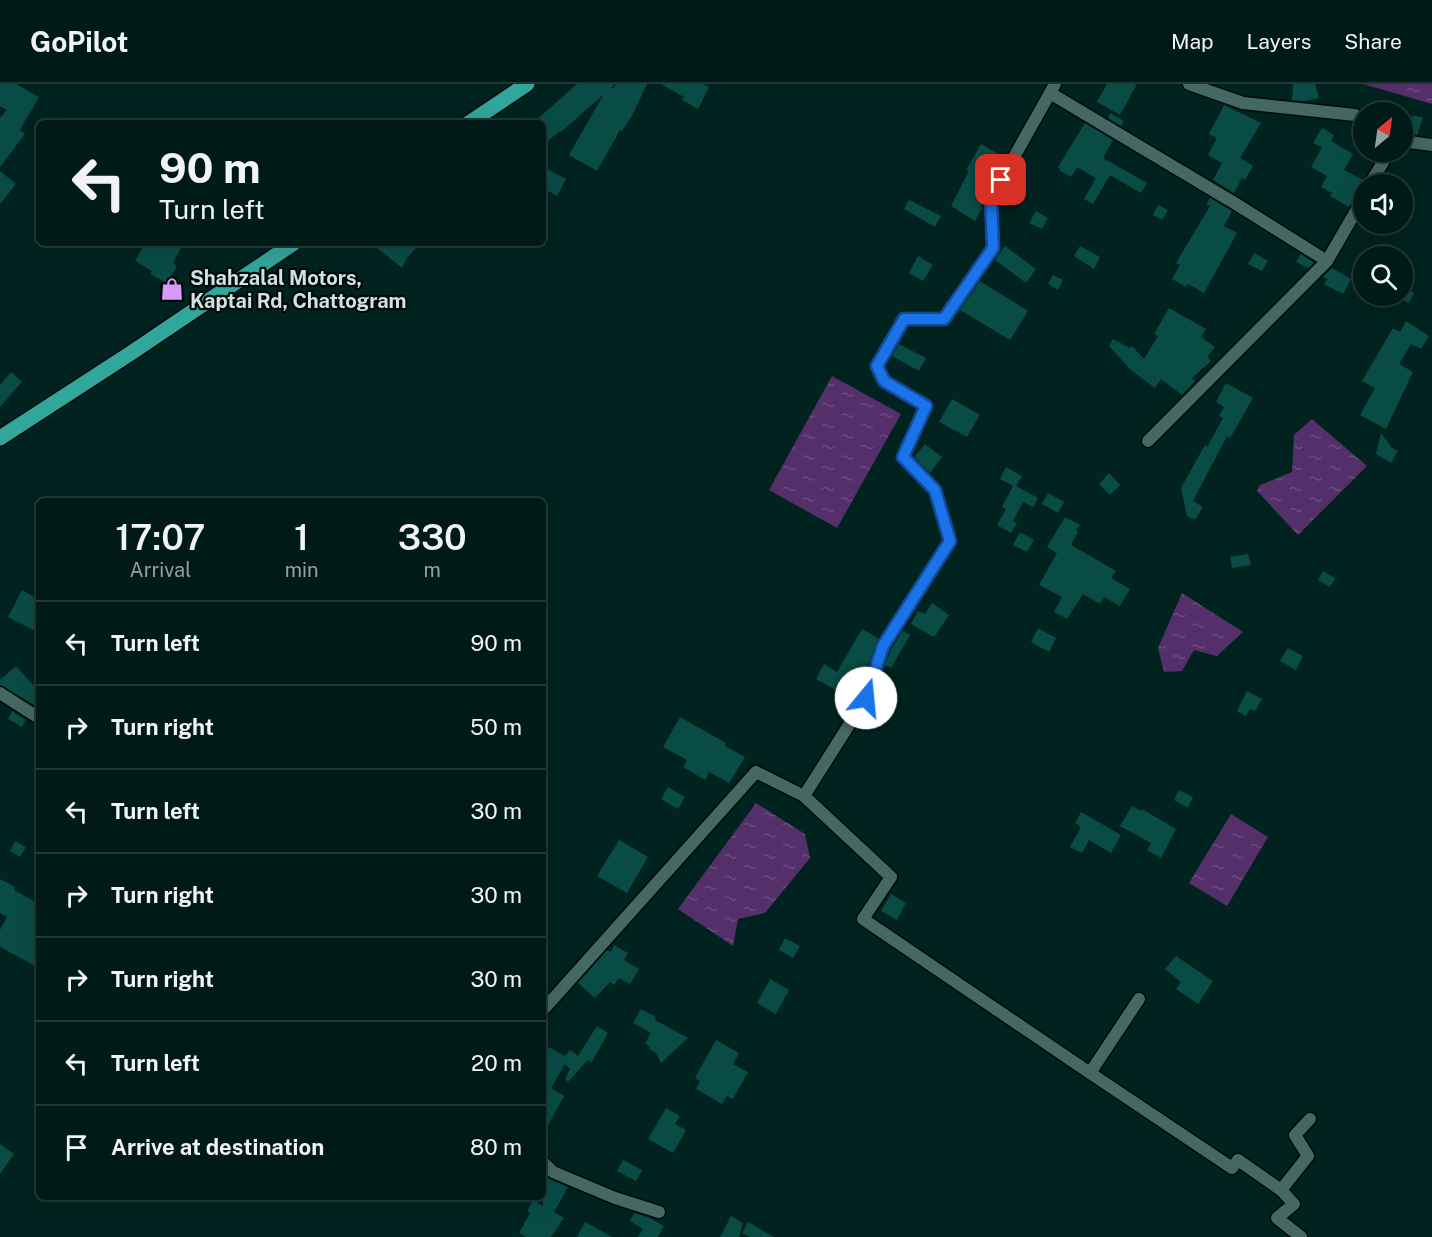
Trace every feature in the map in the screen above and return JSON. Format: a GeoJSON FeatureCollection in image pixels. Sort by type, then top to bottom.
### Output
{"type":"FeatureCollection","features":[{"type":"Feature","properties":{"kind":"main road"},"geometry":{"type":"LineString","coordinates":[[473,120],[526,84]]}},
{"type":"Feature","properties":{"kind":"main road"},"geometry":{"type":"LineString","coordinates":[[0,438],[290,246]]}},
{"type":"Feature","properties":{"kind":"street"},"geometry":{"type":"LineString","coordinates":[[1189,84],[1243,103],[1353,115]]}},
{"type":"Feature","properties":{"kind":"street"},"geometry":{"type":"LineString","coordinates":[[804,795],[866,698],[883,646],[950,541],[935,490],[903,457],[926,406],[884,381],[877,366],[904,319],[944,319],[993,248],[991,198],[1053,89],[1327,261]]}},
{"type":"Feature","properties":{"kind":"street"},"geometry":{"type":"LineString","coordinates":[[1413,143],[1432,146]]}},
{"type":"Feature","properties":{"kind":"street"},"geometry":{"type":"LineString","coordinates":[[1148,441],[1327,261],[1353,216]]}},
{"type":"Feature","properties":{"kind":"street"},"geometry":{"type":"LineString","coordinates":[[0,693],[36,716]]}},
{"type":"Feature","properties":{"kind":"street"},"geometry":{"type":"LineString","coordinates":[[546,1007],[756,772],[804,795],[891,877],[863,919],[1232,1168],[1238,1160],[1281,1190],[1294,1204],[1277,1218],[1301,1237]]}},
{"type":"Feature","properties":{"kind":"street"},"geometry":{"type":"LineString","coordinates":[[1090,1073],[1139,999]]}},
{"type":"Feature","properties":{"kind":"street"},"geometry":{"type":"LineString","coordinates":[[1281,1190],[1308,1156],[1295,1135],[1310,1119]]}},
{"type":"Feature","properties":{"kind":"street"},"geometry":{"type":"LineString","coordinates":[[546,1165],[553,1172],[615,1198],[659,1212]]}},
{"type":"Feature","properties":{"kind":"water"},"geometry":{"type":"Polygon","coordinates":[[[1363,84],[1432,84],[1432,104],[1363,84]]]}},
{"type":"Feature","properties":{"kind":"water"},"geometry":{"type":"Polygon","coordinates":[[[832,376],[901,414],[837,528],[769,490],[832,376]]]}},
{"type":"Feature","properties":{"kind":"water"},"geometry":{"type":"Polygon","coordinates":[[[1312,419],[1367,466],[1298,535],[1257,491],[1260,485],[1292,472],[1294,435],[1312,419]]]}},
{"type":"Feature","properties":{"kind":"water"},"geometry":{"type":"Polygon","coordinates":[[[1182,593],[1243,632],[1217,656],[1194,650],[1182,671],[1164,672],[1158,648],[1182,593]]]}},
{"type":"Feature","properties":{"kind":"water"},"geometry":{"type":"Polygon","coordinates":[[[756,803],[805,834],[810,858],[765,913],[738,919],[733,946],[678,909],[756,803]]]}},
{"type":"Feature","properties":{"kind":"water"},"geometry":{"type":"Polygon","coordinates":[[[1231,814],[1268,837],[1227,906],[1189,883],[1231,814]]]}},
{"type":"Feature","properties":{"kind":"building"},"geometry":{"type":"Polygon","coordinates":[[[0,84],[16,84],[39,97],[20,130],[25,134],[0,167],[0,118],[7,110],[0,106],[0,84]]]}},
{"type":"Feature","properties":{"kind":"building"},"geometry":{"type":"Polygon","coordinates":[[[577,84],[615,84],[611,88],[613,89],[616,84],[647,84],[632,116],[622,131],[620,130],[597,171],[569,155],[604,94],[546,143],[546,120],[536,120],[577,84]]]}},
{"type":"Feature","properties":{"kind":"building"},"geometry":{"type":"Polygon","coordinates":[[[661,84],[703,84],[709,87],[698,109],[682,100],[684,97],[661,84]]]}},
{"type":"Feature","properties":{"kind":"building"},"geometry":{"type":"Polygon","coordinates":[[[1107,84],[1137,84],[1120,115],[1097,102],[1107,84]]]}},
{"type":"Feature","properties":{"kind":"building"},"geometry":{"type":"Polygon","coordinates":[[[1293,84],[1315,84],[1319,98],[1305,101],[1292,100],[1293,84]]]}},
{"type":"Feature","properties":{"kind":"building"},"geometry":{"type":"Polygon","coordinates":[[[1224,105],[1261,123],[1240,158],[1253,166],[1245,180],[1242,178],[1234,193],[1213,180],[1222,163],[1208,155],[1217,138],[1209,134],[1224,105]]]}},
{"type":"Feature","properties":{"kind":"building"},"geometry":{"type":"Polygon","coordinates":[[[1110,113],[1124,121],[1121,126],[1108,118],[1110,113]]]}},
{"type":"Feature","properties":{"kind":"building"},"geometry":{"type":"Polygon","coordinates":[[[1413,115],[1423,118],[1417,135],[1413,134],[1413,115]]]}},
{"type":"Feature","properties":{"kind":"building"},"geometry":{"type":"Polygon","coordinates":[[[1085,123],[1113,140],[1103,158],[1147,183],[1141,193],[1110,175],[1093,204],[1084,199],[1096,178],[1077,167],[1071,177],[1059,170],[1058,167],[1085,123]]]}},
{"type":"Feature","properties":{"kind":"building"},"geometry":{"type":"Polygon","coordinates":[[[1322,128],[1334,135],[1331,141],[1353,154],[1344,170],[1353,175],[1353,200],[1349,207],[1330,196],[1332,193],[1321,187],[1327,176],[1311,167],[1322,147],[1313,143],[1322,128]]]}},
{"type":"Feature","properties":{"kind":"building"},"geometry":{"type":"Polygon","coordinates":[[[981,144],[1004,157],[984,194],[982,208],[975,221],[951,206],[969,171],[966,170],[981,144]]]}},
{"type":"Feature","properties":{"kind":"building"},"geometry":{"type":"Polygon","coordinates":[[[546,169],[566,179],[557,196],[546,190],[546,169]]]}},
{"type":"Feature","properties":{"kind":"building"},"geometry":{"type":"Polygon","coordinates":[[[0,171],[16,184],[0,204],[0,171]]]}},
{"type":"Feature","properties":{"kind":"building"},"geometry":{"type":"Polygon","coordinates":[[[1210,198],[1232,211],[1224,226],[1237,233],[1204,293],[1188,284],[1186,287],[1172,279],[1180,265],[1176,263],[1210,206],[1206,204],[1210,198]]]}},
{"type":"Feature","properties":{"kind":"building"},"geometry":{"type":"Polygon","coordinates":[[[909,200],[941,216],[935,227],[904,209],[909,200]]]}},
{"type":"Feature","properties":{"kind":"building"},"geometry":{"type":"Polygon","coordinates":[[[1158,205],[1168,210],[1162,220],[1153,215],[1158,205]]]}},
{"type":"Feature","properties":{"kind":"building"},"geometry":{"type":"Polygon","coordinates":[[[1036,211],[1048,218],[1042,229],[1029,223],[1036,211]]]}},
{"type":"Feature","properties":{"kind":"building"},"geometry":{"type":"Polygon","coordinates":[[[143,246],[182,246],[173,263],[177,266],[167,283],[150,274],[152,271],[135,261],[143,246]]]}},
{"type":"Feature","properties":{"kind":"building"},"geometry":{"type":"Polygon","coordinates":[[[375,246],[418,246],[407,258],[402,268],[375,246]]]}},
{"type":"Feature","properties":{"kind":"building"},"geometry":{"type":"Polygon","coordinates":[[[1005,246],[1036,269],[1026,283],[995,260],[1005,246]]]}},
{"type":"Feature","properties":{"kind":"building"},"geometry":{"type":"Polygon","coordinates":[[[1080,246],[1100,257],[1094,269],[1074,256],[1080,246]]]}},
{"type":"Feature","properties":{"kind":"building"},"geometry":{"type":"Polygon","coordinates":[[[1254,253],[1268,261],[1262,271],[1248,264],[1254,253]]]}},
{"type":"Feature","properties":{"kind":"building"},"geometry":{"type":"Polygon","coordinates":[[[1301,254],[1314,263],[1308,268],[1296,262],[1301,254]]]}},
{"type":"Feature","properties":{"kind":"building"},"geometry":{"type":"Polygon","coordinates":[[[918,256],[933,265],[923,281],[909,273],[918,256]]]}},
{"type":"Feature","properties":{"kind":"building"},"geometry":{"type":"Polygon","coordinates":[[[1332,268],[1351,279],[1343,294],[1324,284],[1327,279],[1323,277],[1332,268]]]}},
{"type":"Feature","properties":{"kind":"building"},"geometry":{"type":"Polygon","coordinates":[[[1053,275],[1063,280],[1058,290],[1048,284],[1053,275]]]}},
{"type":"Feature","properties":{"kind":"building"},"geometry":{"type":"Polygon","coordinates":[[[980,281],[1028,311],[1010,340],[960,310],[980,281]]]}},
{"type":"Feature","properties":{"kind":"building"},"geometry":{"type":"Polygon","coordinates":[[[1169,308],[1206,329],[1201,337],[1215,347],[1207,357],[1211,361],[1192,378],[1195,381],[1182,395],[1161,379],[1155,388],[1131,370],[1109,346],[1113,339],[1130,348],[1132,346],[1144,359],[1158,336],[1154,334],[1169,308]]]}},
{"type":"Feature","properties":{"kind":"building"},"geometry":{"type":"Polygon","coordinates":[[[1406,321],[1429,336],[1421,349],[1411,344],[1399,364],[1413,372],[1386,429],[1360,415],[1375,388],[1362,381],[1393,328],[1400,332],[1406,321]]]}},
{"type":"Feature","properties":{"kind":"building"},"geometry":{"type":"Polygon","coordinates":[[[899,344],[926,358],[919,371],[892,356],[899,344]]]}},
{"type":"Feature","properties":{"kind":"building"},"geometry":{"type":"Polygon","coordinates":[[[11,372],[22,382],[0,407],[0,385],[11,372]]]}},
{"type":"Feature","properties":{"kind":"building"},"geometry":{"type":"Polygon","coordinates":[[[1226,383],[1253,398],[1230,438],[1227,436],[1193,501],[1203,507],[1195,520],[1187,516],[1181,488],[1223,418],[1219,416],[1224,407],[1216,402],[1226,383]]]}},
{"type":"Feature","properties":{"kind":"building"},"geometry":{"type":"Polygon","coordinates":[[[952,399],[980,415],[967,437],[939,422],[952,399]]]}},
{"type":"Feature","properties":{"kind":"building"},"geometry":{"type":"Polygon","coordinates":[[[1381,433],[1392,448],[1398,451],[1391,463],[1376,454],[1381,433]]]}},
{"type":"Feature","properties":{"kind":"building"},"geometry":{"type":"Polygon","coordinates":[[[925,444],[942,457],[930,473],[914,457],[925,444]]]}},
{"type":"Feature","properties":{"kind":"building"},"geometry":{"type":"Polygon","coordinates":[[[1006,467],[1022,476],[1016,486],[1038,498],[1033,507],[1023,502],[1013,521],[1017,523],[1011,533],[997,525],[1006,509],[1002,507],[1013,486],[1000,479],[1006,467]]]}},
{"type":"Feature","properties":{"kind":"building"},"geometry":{"type":"Polygon","coordinates":[[[1109,473],[1120,485],[1110,495],[1099,484],[1109,473]]]}},
{"type":"Feature","properties":{"kind":"building"},"geometry":{"type":"Polygon","coordinates":[[[1048,493],[1064,502],[1058,513],[1042,504],[1048,493]]]}},
{"type":"Feature","properties":{"kind":"building"},"geometry":{"type":"Polygon","coordinates":[[[1065,517],[1080,525],[1071,545],[1116,571],[1111,578],[1130,589],[1120,606],[1104,597],[1100,604],[1083,594],[1067,619],[1054,612],[1062,597],[1039,585],[1057,553],[1047,547],[1065,517]]]}},
{"type":"Feature","properties":{"kind":"building"},"geometry":{"type":"Polygon","coordinates":[[[1020,532],[1034,540],[1027,552],[1013,545],[1020,532]]]}},
{"type":"Feature","properties":{"kind":"building"},"geometry":{"type":"Polygon","coordinates":[[[1248,554],[1251,565],[1232,568],[1230,557],[1248,554]]]}},
{"type":"Feature","properties":{"kind":"building"},"geometry":{"type":"Polygon","coordinates":[[[1323,571],[1335,578],[1330,587],[1318,580],[1323,571]]]}},
{"type":"Feature","properties":{"kind":"building"},"geometry":{"type":"Polygon","coordinates":[[[22,590],[36,598],[36,624],[33,630],[8,617],[22,590]]]}},
{"type":"Feature","properties":{"kind":"building"},"geometry":{"type":"Polygon","coordinates":[[[932,603],[949,615],[934,637],[911,624],[918,611],[925,614],[932,603]]]}},
{"type":"Feature","properties":{"kind":"building"},"geometry":{"type":"Polygon","coordinates":[[[1038,628],[1056,638],[1049,652],[1031,642],[1038,628]]]}},
{"type":"Feature","properties":{"kind":"building"},"geometry":{"type":"Polygon","coordinates":[[[862,629],[878,638],[870,660],[850,698],[816,679],[824,664],[837,672],[862,629]]]}},
{"type":"Feature","properties":{"kind":"building"},"geometry":{"type":"Polygon","coordinates":[[[902,631],[910,635],[891,668],[885,665],[902,631]]]}},
{"type":"Feature","properties":{"kind":"building"},"geometry":{"type":"Polygon","coordinates":[[[1288,648],[1303,656],[1296,670],[1280,661],[1288,648]]]}},
{"type":"Feature","properties":{"kind":"building"},"geometry":{"type":"Polygon","coordinates":[[[16,666],[33,685],[36,680],[36,706],[0,685],[0,680],[16,666]]]}},
{"type":"Feature","properties":{"kind":"building"},"geometry":{"type":"Polygon","coordinates":[[[1247,691],[1262,699],[1255,711],[1250,709],[1246,716],[1237,711],[1247,691]]]}},
{"type":"Feature","properties":{"kind":"building"},"geometry":{"type":"Polygon","coordinates":[[[12,711],[26,720],[22,727],[8,719],[12,711]]]}},
{"type":"Feature","properties":{"kind":"building"},"geometry":{"type":"Polygon","coordinates":[[[680,717],[726,743],[725,746],[745,757],[729,783],[709,772],[705,780],[683,767],[687,760],[663,747],[680,717]]]}},
{"type":"Feature","properties":{"kind":"building"},"geometry":{"type":"Polygon","coordinates":[[[668,787],[685,797],[678,809],[661,799],[668,787]]]}},
{"type":"Feature","properties":{"kind":"building"},"geometry":{"type":"Polygon","coordinates":[[[1179,790],[1193,797],[1188,808],[1174,800],[1179,790]]]}},
{"type":"Feature","properties":{"kind":"building"},"geometry":{"type":"Polygon","coordinates":[[[1132,806],[1141,811],[1142,809],[1176,829],[1161,858],[1147,850],[1151,843],[1120,826],[1132,806]]]}},
{"type":"Feature","properties":{"kind":"building"},"geometry":{"type":"Polygon","coordinates":[[[1081,812],[1121,835],[1111,853],[1089,840],[1082,853],[1070,847],[1081,827],[1075,823],[1081,812]]]}},
{"type":"Feature","properties":{"kind":"building"},"geometry":{"type":"Polygon","coordinates":[[[619,840],[648,857],[627,893],[597,876],[619,840]]]}},
{"type":"Feature","properties":{"kind":"building"},"geometry":{"type":"Polygon","coordinates":[[[15,841],[26,847],[20,857],[10,851],[15,841]]]}},
{"type":"Feature","properties":{"kind":"building"},"geometry":{"type":"Polygon","coordinates":[[[0,879],[36,902],[36,966],[0,947],[0,930],[7,917],[0,913],[0,879]]]}},
{"type":"Feature","properties":{"kind":"building"},"geometry":{"type":"Polygon","coordinates":[[[891,894],[906,903],[897,920],[881,911],[891,894]]]}},
{"type":"Feature","properties":{"kind":"building"},"geometry":{"type":"Polygon","coordinates":[[[785,938],[800,946],[793,958],[779,950],[785,938]]]}},
{"type":"Feature","properties":{"kind":"building"},"geometry":{"type":"Polygon","coordinates":[[[614,945],[628,953],[624,960],[639,969],[630,984],[619,978],[614,985],[610,982],[595,998],[578,983],[607,950],[611,952],[614,945]]]}},
{"type":"Feature","properties":{"kind":"building"},"geometry":{"type":"Polygon","coordinates":[[[1176,956],[1213,981],[1198,1004],[1176,989],[1181,982],[1165,969],[1176,956]]]}},
{"type":"Feature","properties":{"kind":"building"},"geometry":{"type":"Polygon","coordinates":[[[770,979],[789,990],[776,1014],[757,1003],[770,979]]]}},
{"type":"Feature","properties":{"kind":"building"},"geometry":{"type":"Polygon","coordinates":[[[641,1009],[656,1017],[655,1020],[688,1038],[661,1063],[656,1053],[645,1043],[651,1033],[633,1023],[641,1009]]]}},
{"type":"Feature","properties":{"kind":"building"},"geometry":{"type":"Polygon","coordinates":[[[597,1026],[608,1033],[592,1062],[588,1060],[568,1082],[565,1079],[570,1069],[565,1064],[551,1088],[564,1096],[546,1129],[546,1046],[565,1056],[570,1050],[578,1056],[597,1026]]]}},
{"type":"Feature","properties":{"kind":"building"},"geometry":{"type":"Polygon","coordinates":[[[716,1040],[739,1053],[733,1064],[748,1072],[733,1099],[727,1096],[722,1104],[696,1089],[700,1081],[695,1078],[716,1040]]]}},
{"type":"Feature","properties":{"kind":"building"},"geometry":{"type":"Polygon","coordinates":[[[666,1108],[680,1116],[675,1124],[686,1130],[673,1153],[648,1139],[666,1108]]]}},
{"type":"Feature","properties":{"kind":"building"},"geometry":{"type":"Polygon","coordinates":[[[0,1144],[14,1154],[0,1174],[0,1144]]]}},
{"type":"Feature","properties":{"kind":"building"},"geometry":{"type":"Polygon","coordinates":[[[623,1160],[642,1170],[636,1181],[617,1171],[623,1160]]]}},
{"type":"Feature","properties":{"kind":"building"},"geometry":{"type":"Polygon","coordinates":[[[546,1176],[568,1187],[554,1212],[564,1218],[551,1237],[526,1237],[519,1233],[530,1213],[527,1211],[533,1200],[543,1206],[543,1200],[546,1200],[546,1176]]]}},
{"type":"Feature","properties":{"kind":"building"},"geometry":{"type":"Polygon","coordinates":[[[634,1213],[648,1217],[664,1226],[658,1237],[638,1237],[643,1229],[630,1221],[634,1213]]]}},
{"type":"Feature","properties":{"kind":"building"},"geometry":{"type":"Polygon","coordinates":[[[731,1216],[743,1223],[739,1237],[720,1237],[731,1216]]]}},
{"type":"Feature","properties":{"kind":"building"},"geometry":{"type":"Polygon","coordinates":[[[585,1222],[612,1237],[577,1237],[585,1222]]]}},
{"type":"Feature","properties":{"kind":"building"},"geometry":{"type":"Polygon","coordinates":[[[748,1222],[774,1237],[750,1237],[742,1233],[748,1222]]]}},
{"type":"Feature","properties":{"kind":"place","name":"Shahzalal Motors, Kaptai Rd, Chattogram"},"geometry":{"type":"Point","coordinates":[172,289]}},
{"type":"Feature","properties":{"kind":"route"},"geometry":{"type":"LineString","coordinates":[[866,698],[883,646],[950,541],[935,490],[903,457],[926,406],[884,381],[877,366],[904,319],[944,319],[993,248],[991,198],[1001,180]]}}]}
